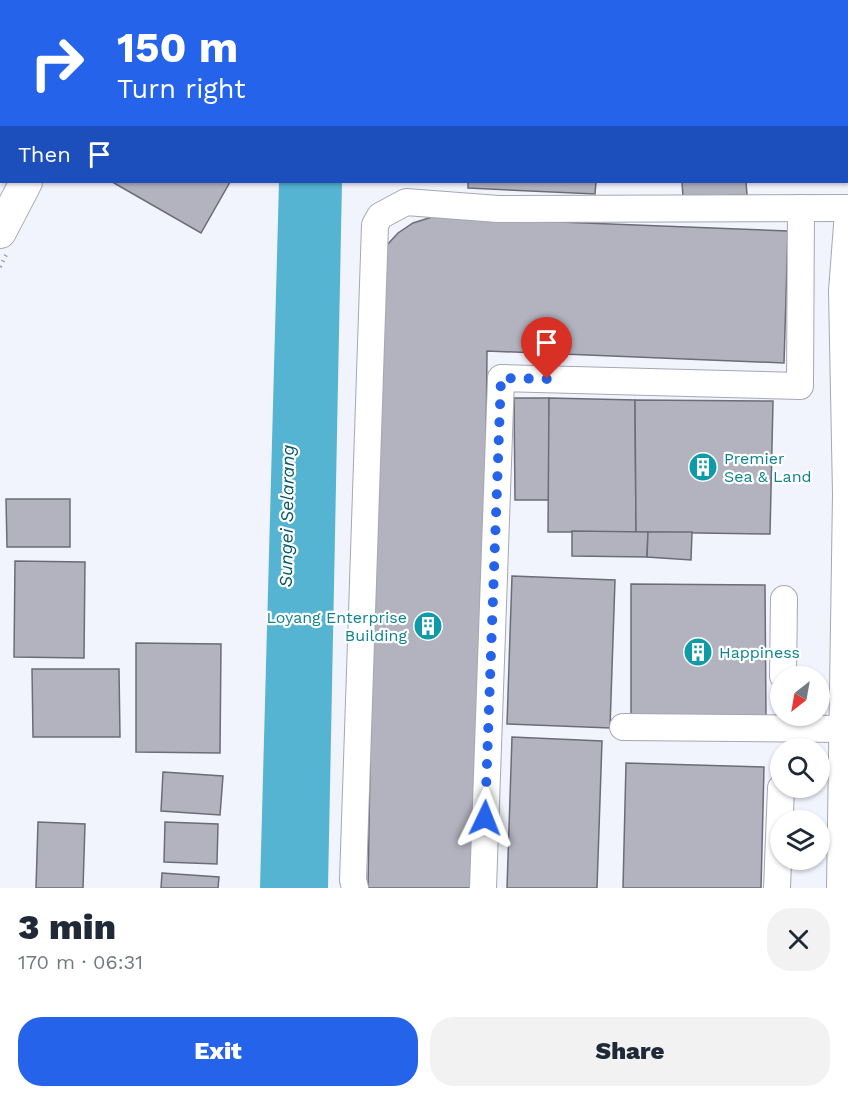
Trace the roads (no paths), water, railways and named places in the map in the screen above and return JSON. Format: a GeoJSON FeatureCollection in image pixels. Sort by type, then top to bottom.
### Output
{"type":"FeatureCollection","features":[{"type":"Feature","properties":{"kind":"main road"},"geometry":{"type":"LineString","coordinates":[[0,232],[25,183]]}},
{"type":"Feature","properties":{"kind":"street"},"geometry":{"type":"LineString","coordinates":[[355,888],[353,868],[375,225],[380,216],[406,202],[498,209],[801,208],[848,210],[842,291],[846,556],[845,804],[840,888]]}},
{"type":"Feature","properties":{"kind":"street"},"geometry":{"type":"LineString","coordinates":[[483,888],[501,378],[800,386],[801,208]]}},
{"type":"Feature","properties":{"kind":"street"},"geometry":{"type":"LineString","coordinates":[[783,666],[784,599]]}},
{"type":"Feature","properties":{"kind":"street"},"geometry":{"type":"LineString","coordinates":[[623,727],[770,722]]}},
{"type":"Feature","properties":{"kind":"street"},"geometry":{"type":"LineString","coordinates":[[817,726],[844,729]]}},
{"type":"Feature","properties":{"kind":"street"},"geometry":{"type":"LineString","coordinates":[[777,888],[781,798]]}},
{"type":"Feature","properties":{"kind":"water","name":"Sungei Selarang"},"geometry":{"type":"Polygon","coordinates":[[[279,183],[342,183],[328,888],[260,888],[279,183]]]}},
{"type":"Feature","properties":{"kind":"place","name":"Premier Sea & Land"},"geometry":{"type":"Point","coordinates":[703,467]}},
{"type":"Feature","properties":{"kind":"place","name":"Loyang Enterprise Building"},"geometry":{"type":"Point","coordinates":[428,626]}},
{"type":"Feature","properties":{"kind":"place","name":"Happiness"},"geometry":{"type":"Point","coordinates":[698,652]}}]}
